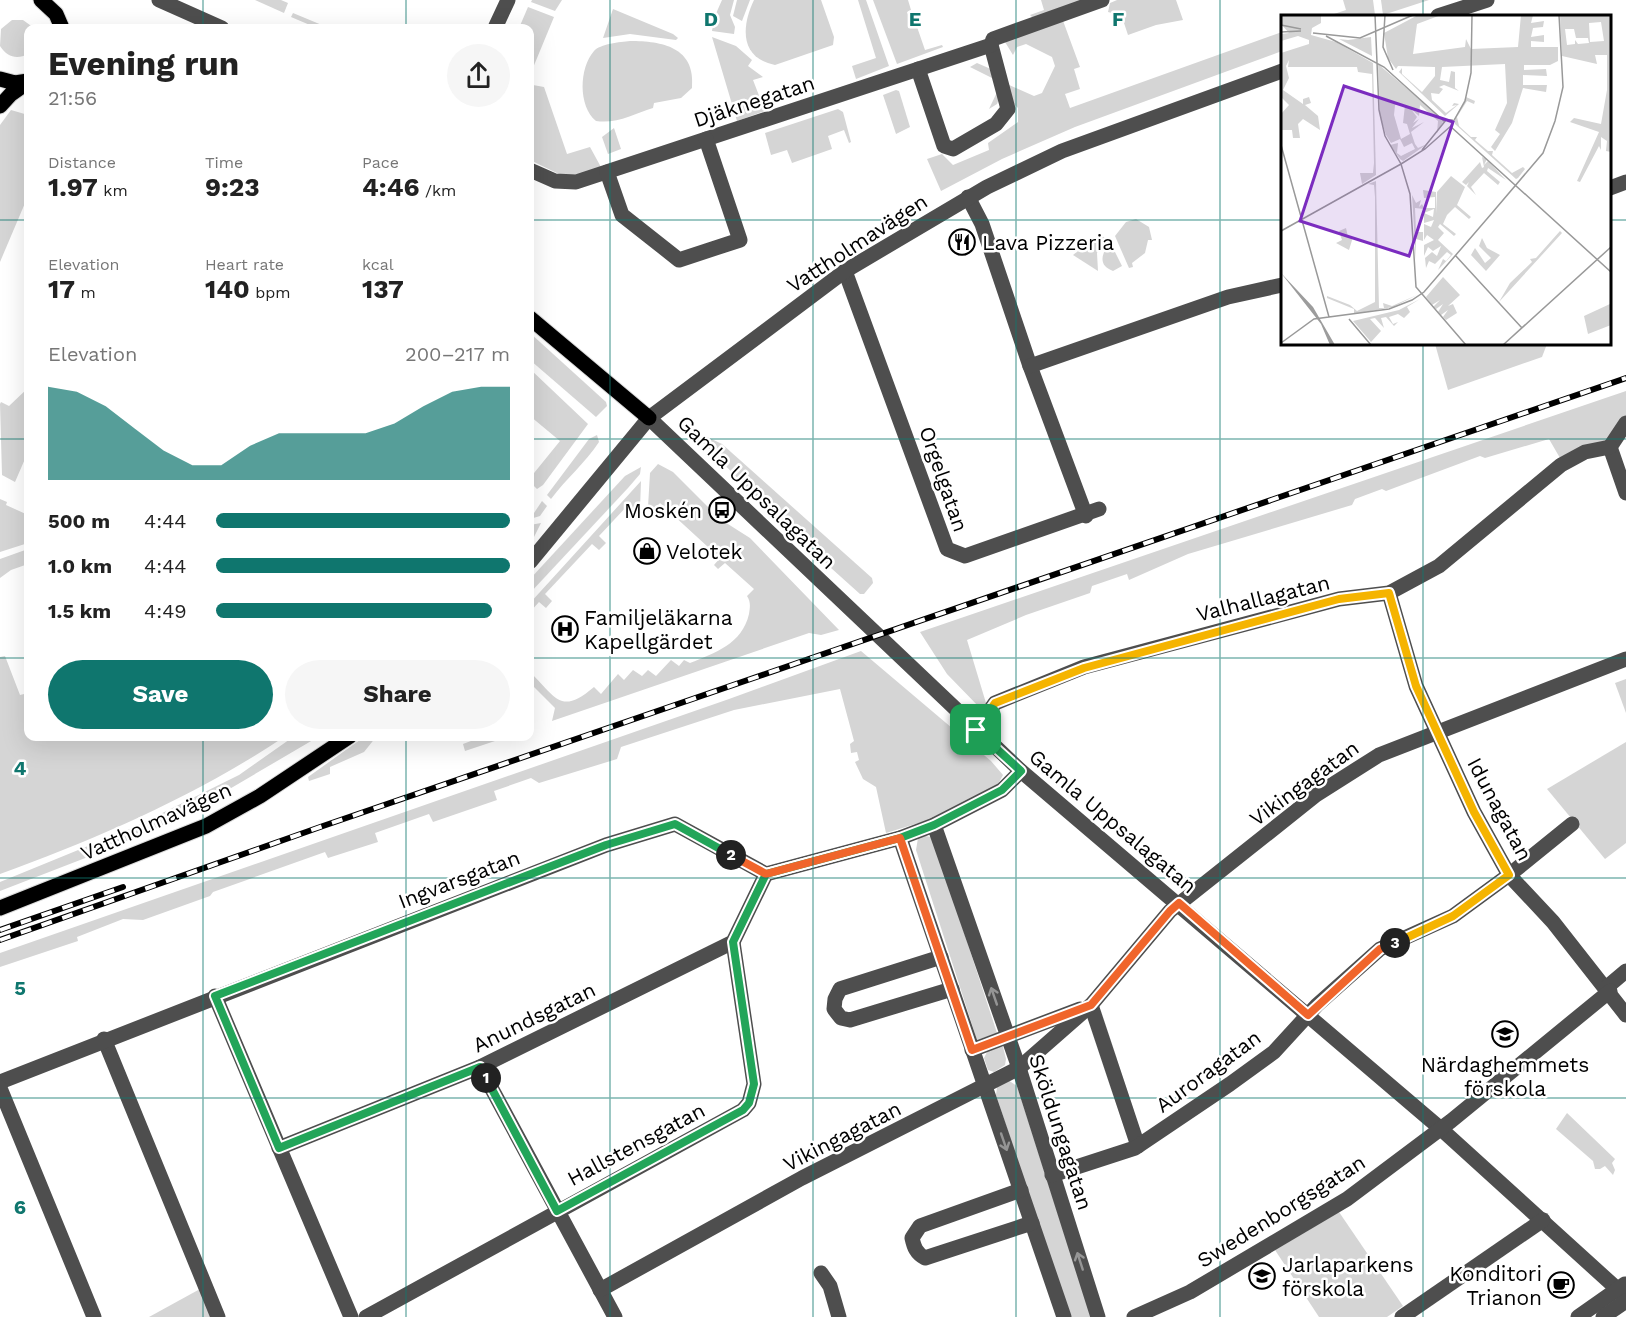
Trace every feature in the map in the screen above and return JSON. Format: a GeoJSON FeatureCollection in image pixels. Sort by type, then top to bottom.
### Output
{"type":"FeatureCollection","features":[{"type":"Feature","properties":{"kind":"main road"},"geometry":{"type":"LineString","coordinates":[[41,0],[55,7],[61,24]]}},
{"type":"Feature","properties":{"kind":"main road"},"geometry":{"type":"LineString","coordinates":[[0,79],[15,83],[24,82]]}},
{"type":"Feature","properties":{"kind":"main road"},"geometry":{"type":"LineString","coordinates":[[0,106],[24,85]]}},
{"type":"Feature","properties":{"kind":"main road","name":"Gamla Uppsalagatan"},"geometry":{"type":"LineString","coordinates":[[534,321],[649,417]]}},
{"type":"Feature","properties":{"kind":"main road","name":"Vattholmavägen"},"geometry":{"type":"LineString","coordinates":[[0,908],[206,826],[260,796],[342,741]]}},
{"type":"Feature","properties":{"kind":"street"},"geometry":{"type":"LineString","coordinates":[[159,0],[213,24]]}},
{"type":"Feature","properties":{"kind":"street"},"geometry":{"type":"LineString","coordinates":[[497,24],[508,0]]}},
{"type":"Feature","properties":{"kind":"street","name":"Djäknegatan"},"geometry":{"type":"LineString","coordinates":[[534,172],[555,181],[569,183],[991,45],[993,39],[1102,0]]}},
{"type":"Feature","properties":{"kind":"street"},"geometry":{"type":"LineString","coordinates":[[1441,15],[1487,0]]}},
{"type":"Feature","properties":{"kind":"street"},"geometry":{"type":"LineString","coordinates":[[918,69],[944,146],[953,149],[996,124],[1008,109],[1007,98],[991,45]]}},
{"type":"Feature","properties":{"kind":"street","name":"Vattholmavägen"},"geometry":{"type":"LineString","coordinates":[[534,557],[649,417],[845,272],[968,197],[1072,148],[1281,71]]}},
{"type":"Feature","properties":{"kind":"street"},"geometry":{"type":"LineString","coordinates":[[607,171],[622,215],[678,260],[740,240],[706,139]]}},
{"type":"Feature","properties":{"kind":"street"},"geometry":{"type":"LineString","coordinates":[[1611,188],[1626,182]]}},
{"type":"Feature","properties":{"kind":"street"},"geometry":{"type":"LineString","coordinates":[[968,197],[982,224],[1030,366],[1227,297],[1281,285]]}},
{"type":"Feature","properties":{"kind":"street","name":"Orgelgatan"},"geometry":{"type":"LineString","coordinates":[[845,272],[899,413],[946,549],[965,556],[1092,512],[1030,366]]}},
{"type":"Feature","properties":{"kind":"street","name":"Gamla Uppsalagatan"},"geometry":{"type":"LineString","coordinates":[[649,417],[1021,771],[1441,1128],[1624,1293]]}},
{"type":"Feature","properties":{"kind":"street"},"geometry":{"type":"LineString","coordinates":[[1626,423],[1610,447],[1626,493]]}},
{"type":"Feature","properties":{"kind":"street","name":"Valhallagatan"},"geometry":{"type":"LineString","coordinates":[[976,730],[995,703],[1084,668],[1339,599],[1389,593],[1439,566],[1561,465],[1585,452],[1610,447]]}},
{"type":"Feature","properties":{"kind":"street","name":"Idunagatan"},"geometry":{"type":"LineString","coordinates":[[1389,593],[1416,686],[1474,812],[1509,875],[1609,989],[1626,1015]]}},
{"type":"Feature","properties":{"kind":"street","name":"Vikingagatan"},"geometry":{"type":"LineString","coordinates":[[600,1290],[802,1178],[1019,1068],[1091,1005],[1179,903],[1247,852],[1316,795],[1379,755],[1438,734],[1626,659]]}},
{"type":"Feature","properties":{"kind":"street"},"geometry":{"type":"LineString","coordinates":[[733,942],[766,874],[900,838],[934,825],[1002,790],[1021,771]]}},
{"type":"Feature","properties":{"kind":"street","name":"Ingvarsgatan"},"geometry":{"type":"LineString","coordinates":[[0,1082],[104,1039],[606,845],[675,824],[766,874]]}},
{"type":"Feature","properties":{"kind":"street","name":"Auroragatan"},"geometry":{"type":"LineString","coordinates":[[1052,1175],[1138,1146],[1274,1052],[1308,1015],[1380,949],[1438,924],[1509,875],[1572,824]]}},
{"type":"Feature","properties":{"kind":"street","name":"Sköldungagatan"},"geometry":{"type":"LineString","coordinates":[[934,825],[1019,1068],[1098,1317]]}},
{"type":"Feature","properties":{"kind":"street"},"geometry":{"type":"LineString","coordinates":[[900,838],[1064,1317]]}},
{"type":"Feature","properties":{"kind":"street","name":"Anundsgatan"},"geometry":{"type":"LineString","coordinates":[[279,1148],[480,1067],[733,942]]}},
{"type":"Feature","properties":{"kind":"street","name":"Hallstensgatan"},"geometry":{"type":"LineString","coordinates":[[366,1317],[743,1110],[749,1103],[754,1084],[733,942]]}},
{"type":"Feature","properties":{"kind":"street"},"geometry":{"type":"LineString","coordinates":[[941,957],[840,989],[835,999],[834,1009],[841,1018],[850,1020],[952,989]]}},
{"type":"Feature","properties":{"kind":"street","name":"Swedenborgsgatan"},"geometry":{"type":"LineString","coordinates":[[1134,1317],[1190,1292],[1347,1199],[1441,1128],[1609,989],[1626,971]]}},
{"type":"Feature","properties":{"kind":"street"},"geometry":{"type":"LineString","coordinates":[[215,996],[351,1317]]}},
{"type":"Feature","properties":{"kind":"street"},"geometry":{"type":"LineString","coordinates":[[1091,1005],[1138,1146]]}},
{"type":"Feature","properties":{"kind":"street","name":"Vikingagatan"},"geometry":{"type":"LineString","coordinates":[[972,1050],[1091,1005]]}},
{"type":"Feature","properties":{"kind":"street"},"geometry":{"type":"LineString","coordinates":[[104,1039],[218,1317]]}},
{"type":"Feature","properties":{"kind":"street"},"geometry":{"type":"LineString","coordinates":[[480,1067],[615,1317]]}},
{"type":"Feature","properties":{"kind":"street"},"geometry":{"type":"LineString","coordinates":[[0,1088],[94,1317]]}},
{"type":"Feature","properties":{"kind":"street"},"geometry":{"type":"LineString","coordinates":[[1021,1190],[920,1226],[912,1238],[914,1245],[917,1254],[925,1258],[1032,1223]]}},
{"type":"Feature","properties":{"kind":"street"},"geometry":{"type":"LineString","coordinates":[[1402,1317],[1543,1220]]}},
{"type":"Feature","properties":{"kind":"street"},"geometry":{"type":"LineString","coordinates":[[821,1273],[830,1286],[839,1317]]}},
{"type":"Feature","properties":{"kind":"street"},"geometry":{"type":"LineString","coordinates":[[1578,1317],[1624,1293]]}},
{"type":"Feature","properties":{"kind":"street"},"geometry":{"type":"LineString","coordinates":[[1603,1317],[1624,1293]]}},
{"type":"Feature","properties":{"kind":"shaded area"},"geometry":{"type":"Polygon","coordinates":[[[255,0],[281,0],[288,3],[284,13],[255,0]]]}},
{"type":"Feature","properties":{"kind":"shaded area"},"geometry":{"type":"Polygon","coordinates":[[[532,0],[562,0],[555,11],[531,2],[532,0]]]}},
{"type":"Feature","properties":{"kind":"shaded area"},"geometry":{"type":"Polygon","coordinates":[[[722,0],[734,0],[730,15],[735,27],[734,34],[712,31],[714,18],[722,0]]]}},
{"type":"Feature","properties":{"kind":"shaded area"},"geometry":{"type":"Polygon","coordinates":[[[737,0],[750,0],[742,21],[733,16],[737,0]]]}},
{"type":"Feature","properties":{"kind":"shaded area"},"geometry":{"type":"Polygon","coordinates":[[[754,0],[821,0],[834,37],[833,45],[775,65],[755,56],[746,40],[747,21],[754,0]]]}},
{"type":"Feature","properties":{"kind":"shaded area"},"geometry":{"type":"Polygon","coordinates":[[[858,0],[866,0],[889,66],[856,79],[852,66],[876,58],[858,0]]]}},
{"type":"Feature","properties":{"kind":"shaded area"},"geometry":{"type":"Polygon","coordinates":[[[873,0],[908,0],[911,10],[907,12],[912,25],[916,24],[925,50],[942,45],[943,47],[897,64],[873,0]]]}},
{"type":"Feature","properties":{"kind":"shaded area"},"geometry":{"type":"Polygon","coordinates":[[[1041,0],[1083,0],[1033,18],[1030,15],[1044,10],[1041,0]]]}},
{"type":"Feature","properties":{"kind":"shaded area"},"geometry":{"type":"Polygon","coordinates":[[[1117,0],[1176,0],[1183,20],[1156,25],[1128,35],[1123,20],[1115,23],[1112,13],[1108,12],[1110,3],[1117,0]]]}},
{"type":"Feature","properties":{"kind":"shaded area"},"geometry":{"type":"Polygon","coordinates":[[[1343,0],[1373,0],[1375,15],[1331,15],[1346,10],[1343,0]]]}},
{"type":"Feature","properties":{"kind":"shaded area"},"geometry":{"type":"Polygon","coordinates":[[[1381,0],[1429,0],[1383,15],[1381,0]]]}},
{"type":"Feature","properties":{"kind":"shaded area"},"geometry":{"type":"Polygon","coordinates":[[[528,7],[554,17],[534,65],[534,24],[521,24],[528,7]]]}},
{"type":"Feature","properties":{"kind":"shaded area"},"geometry":{"type":"Polygon","coordinates":[[[613,9],[678,38],[676,40],[630,34],[603,38],[613,9]]]}},
{"type":"Feature","properties":{"kind":"shaded area"},"geometry":{"type":"Polygon","coordinates":[[[293,13],[319,24],[308,24],[291,17],[293,13]]]}},
{"type":"Feature","properties":{"kind":"shaded area"},"geometry":{"type":"Polygon","coordinates":[[[1062,18],[1080,67],[1074,69],[1080,89],[1065,94],[1070,108],[1281,32],[1281,51],[1075,127],[1002,159],[941,191],[927,159],[942,154],[953,165],[989,150],[988,143],[1018,122],[1018,108],[1013,103],[1007,84],[1034,96],[1042,93],[1055,66],[1052,57],[1026,44],[1017,47],[1013,55],[1005,42],[1062,18]]]}},
{"type":"Feature","properties":{"kind":"shaded area"},"geometry":{"type":"Polygon","coordinates":[[[12,20],[23,20],[28,24],[24,24],[24,56],[12,56],[0,46],[1,29],[12,20]]]}},
{"type":"Feature","properties":{"kind":"shaded area"},"geometry":{"type":"Polygon","coordinates":[[[712,37],[736,46],[752,60],[748,66],[763,77],[753,80],[765,111],[737,121],[712,37]]]}},
{"type":"Feature","properties":{"kind":"shaded area"},"geometry":{"type":"Polygon","coordinates":[[[630,41],[665,45],[683,55],[692,74],[692,88],[681,98],[654,103],[653,108],[632,116],[604,122],[596,121],[586,106],[584,97],[585,67],[597,49],[630,41]]]}},
{"type":"Feature","properties":{"kind":"shaded area"},"geometry":{"type":"Polygon","coordinates":[[[977,63],[993,70],[1002,91],[997,104],[989,109],[999,88],[996,80],[970,67],[977,63]]]}},
{"type":"Feature","properties":{"kind":"shaded area"},"geometry":{"type":"Polygon","coordinates":[[[534,85],[544,87],[567,154],[590,147],[602,169],[565,177],[534,162],[534,85]]]}},
{"type":"Feature","properties":{"kind":"shaded area"},"geometry":{"type":"Polygon","coordinates":[[[899,91],[910,127],[896,134],[883,95],[899,91]]]}},
{"type":"Feature","properties":{"kind":"shaded area"},"geometry":{"type":"Polygon","coordinates":[[[838,109],[843,112],[851,142],[849,143],[844,130],[828,136],[832,149],[792,163],[787,150],[771,155],[765,133],[838,109]]]}},
{"type":"Feature","properties":{"kind":"shaded area"},"geometry":{"type":"Polygon","coordinates":[[[11,110],[24,114],[24,205],[0,262],[0,125],[11,110]]]}},
{"type":"Feature","properties":{"kind":"shaded area"},"geometry":{"type":"Polygon","coordinates":[[[614,128],[621,149],[608,154],[602,137],[614,128]]]}},
{"type":"Feature","properties":{"kind":"shaded area"},"geometry":{"type":"Polygon","coordinates":[[[1136,219],[1149,227],[1152,240],[1148,240],[1145,253],[1132,263],[1133,267],[1129,268],[1115,236],[1126,222],[1136,219]]]}},
{"type":"Feature","properties":{"kind":"shaded area"},"geometry":{"type":"Polygon","coordinates":[[[1099,234],[1105,238],[1097,253],[1098,271],[1073,255],[1099,234]]]}},
{"type":"Feature","properties":{"kind":"shaded area"},"geometry":{"type":"Polygon","coordinates":[[[1110,242],[1122,266],[1113,271],[1105,265],[1102,258],[1110,242]]]}},
{"type":"Feature","properties":{"kind":"shaded area"},"geometry":{"type":"Polygon","coordinates":[[[534,337],[606,402],[607,406],[596,417],[534,363],[534,337]]]}},
{"type":"Feature","properties":{"kind":"shaded area"},"geometry":{"type":"Polygon","coordinates":[[[1435,345],[1547,345],[1542,357],[1448,390],[1435,345]]]}},
{"type":"Feature","properties":{"kind":"shaded area"},"geometry":{"type":"Polygon","coordinates":[[[534,373],[588,424],[543,485],[537,489],[534,486],[534,473],[560,441],[534,419],[534,373]]]}},
{"type":"Feature","properties":{"kind":"shaded area"},"geometry":{"type":"Polygon","coordinates":[[[1626,391],[1626,419],[1613,439],[1560,458],[1549,439],[1485,458],[1480,456],[1386,491],[1382,489],[1355,499],[1352,505],[1188,554],[1129,580],[1127,574],[1092,586],[1090,593],[1026,615],[967,640],[986,703],[980,708],[947,674],[920,632],[1626,391]]]}},
{"type":"Feature","properties":{"kind":"shaded area"},"geometry":{"type":"Polygon","coordinates":[[[24,392],[24,461],[15,482],[2,475],[0,404],[1,402],[9,406],[24,392]]]}},
{"type":"Feature","properties":{"kind":"shaded area"},"geometry":{"type":"Polygon","coordinates":[[[597,435],[599,442],[594,450],[551,499],[547,495],[589,439],[597,435]]]}},
{"type":"Feature","properties":{"kind":"shaded area"},"geometry":{"type":"Polygon","coordinates":[[[703,435],[722,444],[872,578],[873,583],[864,594],[860,594],[792,533],[700,440],[699,436],[703,435]]]}},
{"type":"Feature","properties":{"kind":"shaded area"},"geometry":{"type":"Polygon","coordinates":[[[658,464],[673,472],[720,519],[750,538],[839,630],[821,635],[809,633],[552,721],[555,708],[534,687],[534,676],[559,700],[566,702],[583,696],[594,687],[601,694],[618,674],[624,680],[633,670],[642,676],[648,670],[656,676],[671,660],[679,666],[684,660],[690,663],[726,646],[740,633],[749,614],[747,596],[754,589],[725,563],[718,569],[714,565],[720,558],[660,503],[654,510],[648,507],[650,473],[658,464]]]}},
{"type":"Feature","properties":{"kind":"shaded area"},"geometry":{"type":"Polygon","coordinates":[[[641,467],[640,474],[628,488],[534,589],[534,575],[625,476],[641,467]]]}},
{"type":"Feature","properties":{"kind":"shaded area"},"geometry":{"type":"Polygon","coordinates":[[[641,481],[640,509],[636,512],[628,505],[599,536],[606,543],[599,550],[592,544],[545,594],[552,601],[546,608],[539,602],[534,608],[534,599],[641,481]]]}},
{"type":"Feature","properties":{"kind":"shaded area"},"geometry":{"type":"Polygon","coordinates":[[[0,499],[7,502],[6,505],[24,513],[24,544],[0,552],[0,499]]]}},
{"type":"Feature","properties":{"kind":"shaded area"},"geometry":{"type":"Polygon","coordinates":[[[542,501],[547,506],[540,516],[534,518],[534,513],[542,501]]]}},
{"type":"Feature","properties":{"kind":"shaded area"},"geometry":{"type":"Polygon","coordinates":[[[541,523],[534,537],[534,524],[541,523]]]}},
{"type":"Feature","properties":{"kind":"shaded area"},"geometry":{"type":"Polygon","coordinates":[[[24,550],[24,565],[11,570],[0,578],[0,559],[24,550]]]}},
{"type":"Feature","properties":{"kind":"shaded area"},"geometry":{"type":"Polygon","coordinates":[[[861,651],[991,761],[1003,775],[998,784],[935,818],[886,833],[876,787],[863,779],[855,762],[859,760],[857,752],[851,753],[850,744],[854,741],[840,689],[734,710],[621,747],[617,759],[539,783],[531,778],[494,791],[497,800],[433,822],[429,814],[375,833],[378,842],[328,858],[325,852],[143,920],[123,919],[77,937],[78,941],[0,967],[0,953],[861,651]]]}},
{"type":"Feature","properties":{"kind":"shaded area"},"geometry":{"type":"Polygon","coordinates":[[[5,656],[20,695],[24,694],[24,741],[278,741],[217,778],[146,814],[74,846],[0,874],[0,657],[5,656]]]}},
{"type":"Feature","properties":{"kind":"shaded area"},"geometry":{"type":"Polygon","coordinates":[[[1626,679],[1626,713],[1615,683],[1626,679]]]}},
{"type":"Feature","properties":{"kind":"shaded area"},"geometry":{"type":"Polygon","coordinates":[[[287,741],[311,741],[180,818],[106,850],[0,891],[0,882],[132,828],[239,775],[287,741]]]}},
{"type":"Feature","properties":{"kind":"shaded area"},"geometry":{"type":"Polygon","coordinates":[[[358,741],[373,741],[364,752],[330,767],[330,774],[309,781],[308,777],[358,741]]]}},
{"type":"Feature","properties":{"kind":"shaded area"},"geometry":{"type":"Polygon","coordinates":[[[471,741],[495,741],[465,751],[463,744],[471,741]]]}},
{"type":"Feature","properties":{"kind":"shaded area"},"geometry":{"type":"Polygon","coordinates":[[[1626,742],[1626,843],[1605,859],[1547,789],[1626,742]]]}},
{"type":"Feature","properties":{"kind":"shaded area"},"geometry":{"type":"Polygon","coordinates":[[[932,837],[935,844],[997,1033],[977,1040],[916,850],[918,838],[932,837]]]}},
{"type":"Feature","properties":{"kind":"shaded area"},"geometry":{"type":"Polygon","coordinates":[[[998,1045],[1003,1047],[1006,1059],[1005,1065],[994,1072],[988,1070],[984,1058],[987,1052],[998,1045]]]}},
{"type":"Feature","properties":{"kind":"shaded area"},"geometry":{"type":"Polygon","coordinates":[[[1008,1080],[1017,1086],[1091,1317],[1069,1317],[996,1095],[997,1087],[1008,1080]]]}},
{"type":"Feature","properties":{"kind":"shaded area"},"geometry":{"type":"Polygon","coordinates":[[[1567,1113],[1615,1159],[1612,1163],[1615,1170],[1613,1175],[1605,1166],[1595,1169],[1593,1161],[1556,1129],[1567,1113]]]}},
{"type":"Feature","properties":{"kind":"shaded area"},"geometry":{"type":"Polygon","coordinates":[[[1339,1212],[1403,1306],[1387,1317],[1319,1317],[1275,1250],[1339,1212]]]}},
{"type":"Feature","properties":{"kind":"shaded area"},"geometry":{"type":"Polygon","coordinates":[[[200,1289],[211,1317],[149,1317],[200,1289]]]}},
{"type":"Feature","properties":{"kind":"railway"},"geometry":{"type":"LineString","coordinates":[[0,940],[323,826],[1626,378]]}},
{"type":"Feature","properties":{"kind":"railway"},"geometry":{"type":"LineString","coordinates":[[0,930],[123,887]]}},
{"type":"Feature","properties":{"kind":"place","name":"Lava Pizzeria"},"geometry":{"type":"Point","coordinates":[962,242]}},
{"type":"Feature","properties":{"kind":"place","name":"Moskén"},"geometry":{"type":"Point","coordinates":[722,510]}},
{"type":"Feature","properties":{"kind":"place","name":"Velotek"},"geometry":{"type":"Point","coordinates":[647,551]}},
{"type":"Feature","properties":{"kind":"place","name":"Familjeläkarna Kapellgärdet"},"geometry":{"type":"Point","coordinates":[565,629]}},
{"type":"Feature","properties":{"kind":"place","name":"Närdaghemmets förskola"},"geometry":{"type":"Point","coordinates":[1505,1034]}},
{"type":"Feature","properties":{"kind":"place","name":"Jarlaparkens förskola"},"geometry":{"type":"Point","coordinates":[1262,1276]}},
{"type":"Feature","properties":{"kind":"place","name":"Konditori Trianon"},"geometry":{"type":"Point","coordinates":[1561,1285]}},
{"type":"Feature","properties":{"kind":"route"},"geometry":{"type":"LineString","coordinates":[[976,730],[995,703],[1084,668],[1339,599],[1389,593],[1416,686],[1474,812],[1509,875],[1453,916],[1380,949],[1308,1015],[1179,903],[1091,1005],[972,1050],[900,838],[766,874],[675,824],[606,845],[215,996],[279,1148],[480,1067],[557,1211],[743,1110],[749,1103],[754,1084],[733,942],[766,874],[826,858],[900,838],[934,825],[1002,790],[1021,771],[976,730]]}}]}
